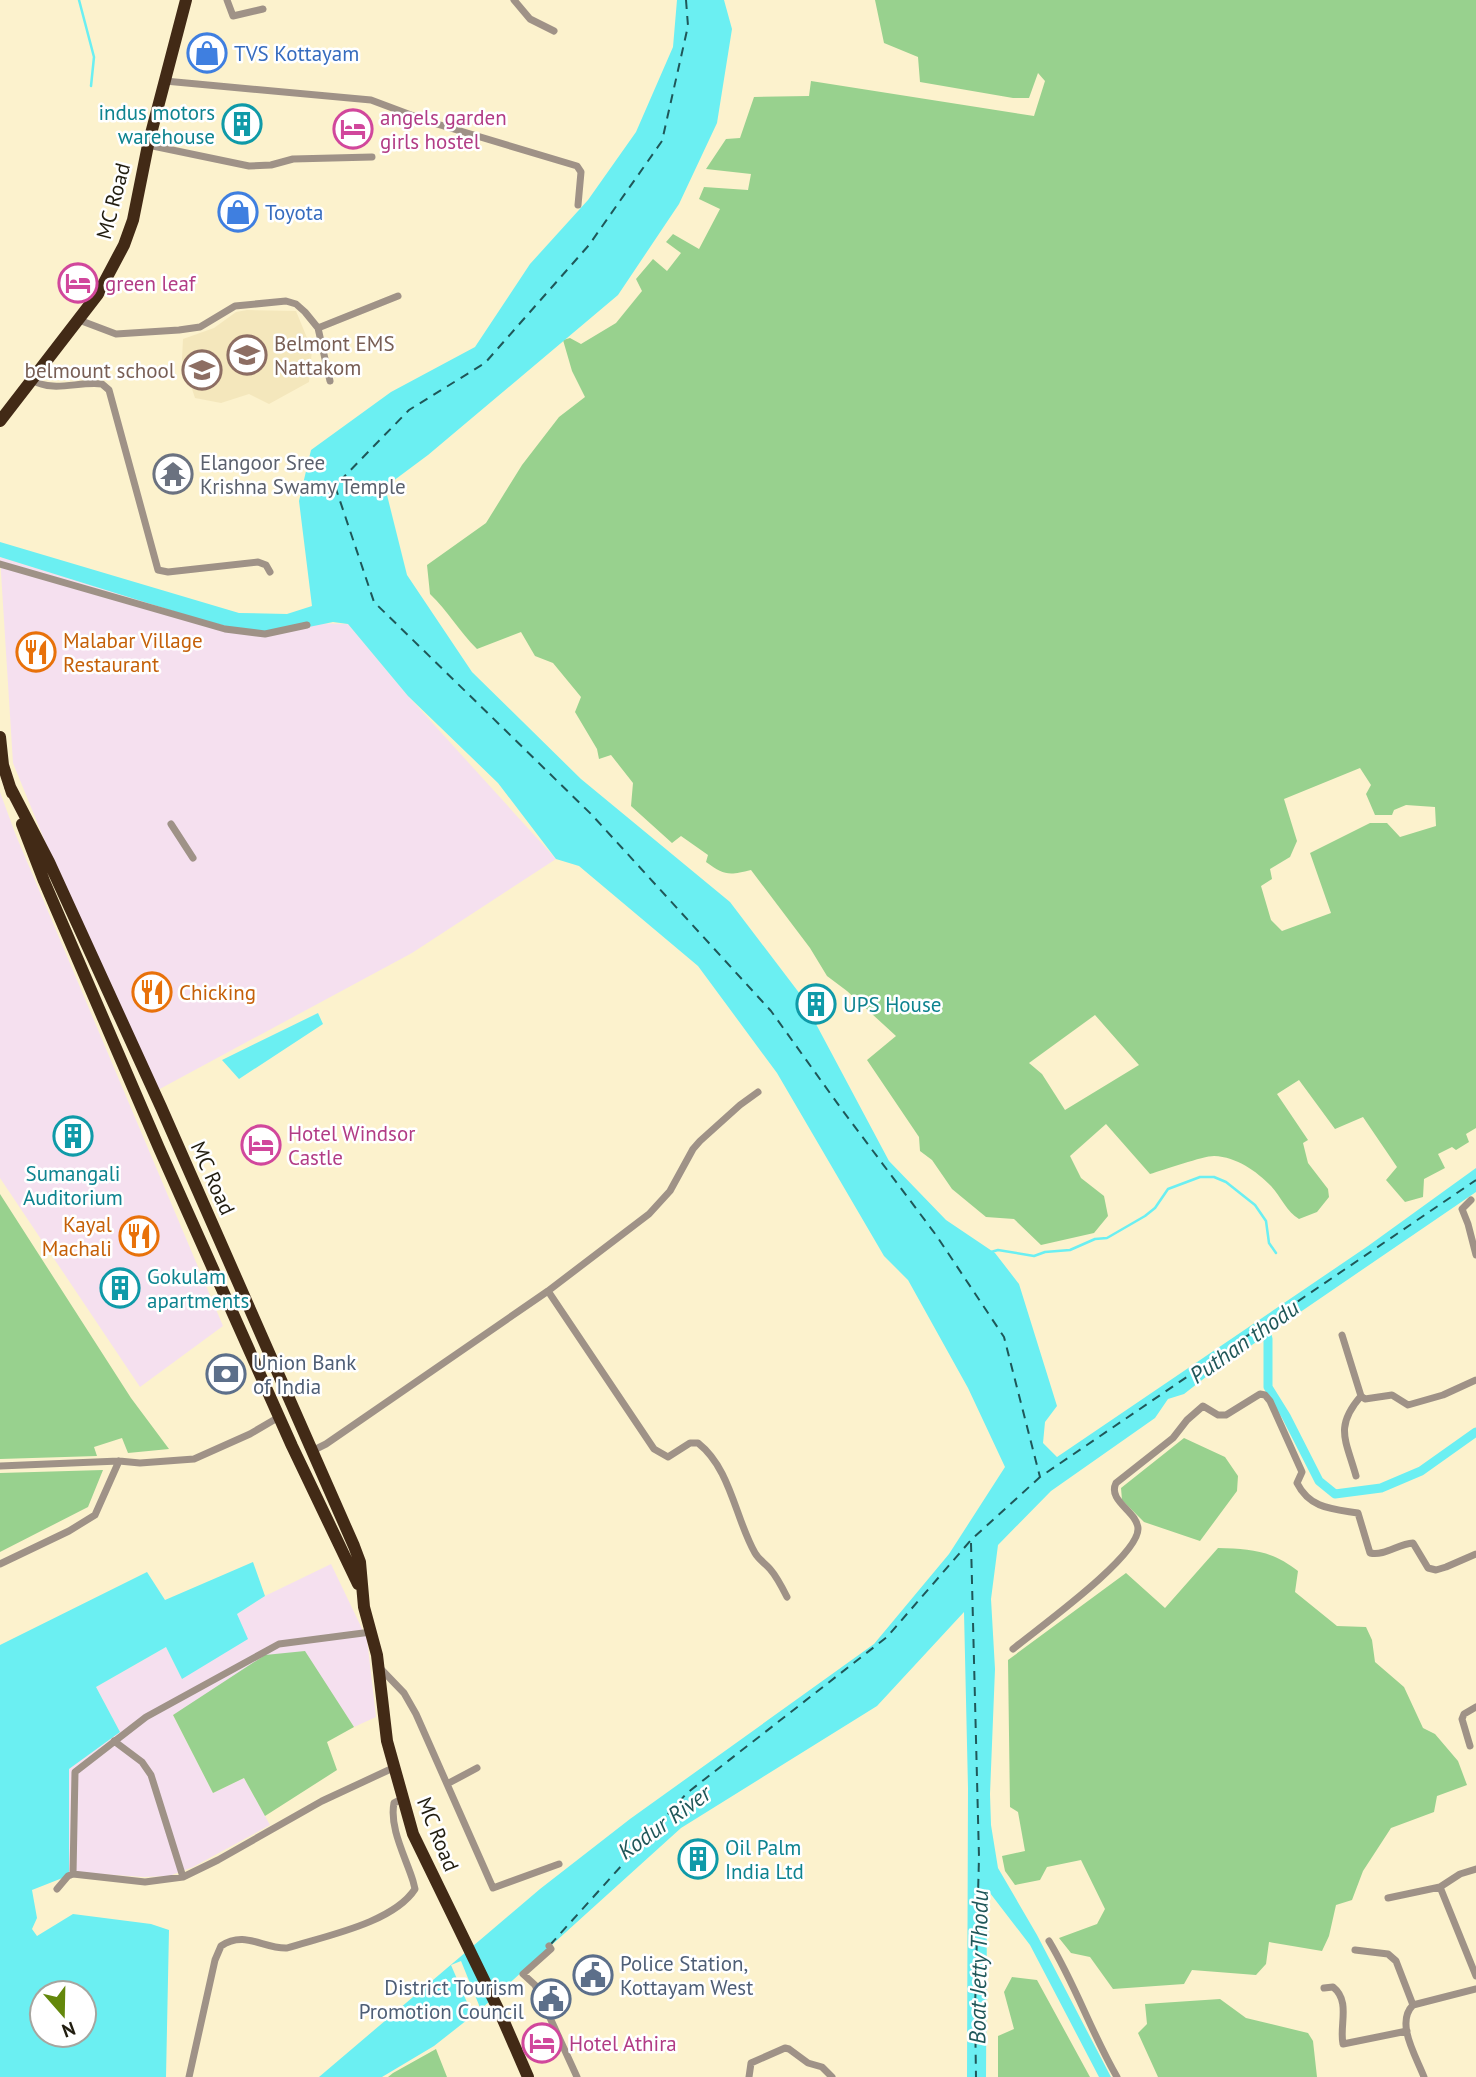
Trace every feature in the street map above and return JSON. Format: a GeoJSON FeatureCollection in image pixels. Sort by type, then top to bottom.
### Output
{"type":"FeatureCollection","features":[{"type":"Feature","properties":{"kind":"highway","name":"MC Road"},"geometry":{"type":"LineString","coordinates":[[0,421],[103,286],[130,232],[148,145],[186,0]]}},
{"type":"Feature","properties":{"kind":"highway","name":"MC Road"},"geometry":{"type":"LineString","coordinates":[[0,737],[3,765],[44,881],[279,1417],[362,1591]]}},
{"type":"Feature","properties":{"kind":"highway","name":"MC Road"},"geometry":{"type":"LineString","coordinates":[[10,787],[49,862],[251,1309],[354,1546],[360,1562],[362,1591],[379,1666],[386,1733],[402,1799],[421,1853],[501,2015],[528,2077]]}},
{"type":"Feature","properties":{"kind":"highway"},"geometry":{"type":"LineString","coordinates":[[183,1200],[198,1191]]}},
{"type":"Feature","properties":{"kind":"street"},"geometry":{"type":"LineString","coordinates":[[227,0],[233,16],[263,9]]}},
{"type":"Feature","properties":{"kind":"street"},"geometry":{"type":"LineString","coordinates":[[514,0],[530,19],[554,32]]}},
{"type":"Feature","properties":{"kind":"street"},"geometry":{"type":"LineString","coordinates":[[165,81],[371,100],[427,121],[577,166],[582,172],[578,205]]}},
{"type":"Feature","properties":{"kind":"street"},"geometry":{"type":"LineString","coordinates":[[148,145],[249,166],[271,165],[293,159],[372,157]]}},
{"type":"Feature","properties":{"kind":"street"},"geometry":{"type":"LineString","coordinates":[[318,328],[398,296]]}},
{"type":"Feature","properties":{"kind":"street"},"geometry":{"type":"LineString","coordinates":[[79,320],[116,334],[178,330],[200,327],[235,306],[285,301],[296,304],[318,328],[331,381]]}},
{"type":"Feature","properties":{"kind":"street"},"geometry":{"type":"LineString","coordinates":[[32,380],[42,386],[54,387],[102,384],[109,390],[158,570],[168,572],[258,562],[266,565],[270,572]]}},
{"type":"Feature","properties":{"kind":"street"},"geometry":{"type":"LineString","coordinates":[[0,564],[225,629],[265,634],[307,625]]}},
{"type":"Feature","properties":{"kind":"street"},"geometry":{"type":"LineString","coordinates":[[171,824],[193,858]]}},
{"type":"Feature","properties":{"kind":"street"},"geometry":{"type":"LineString","coordinates":[[312,1451],[548,1291],[661,1203],[693,1149],[716,1126],[758,1092]]}},
{"type":"Feature","properties":{"kind":"street"},"geometry":{"type":"LineString","coordinates":[[1471,1200],[1462,1209],[1476,1255]]}},
{"type":"Feature","properties":{"kind":"street"},"geometry":{"type":"LineString","coordinates":[[548,1291],[654,1449],[668,1457],[690,1443],[698,1443],[710,1455],[724,1477],[742,1526],[757,1555],[771,1569],[787,1597]]}},
{"type":"Feature","properties":{"kind":"street"},"geometry":{"type":"LineString","coordinates":[[1342,1335],[1361,1396],[1366,1399],[1392,1395],[1408,1405],[1443,1395],[1476,1380]]}},
{"type":"Feature","properties":{"kind":"street"},"geometry":{"type":"LineString","coordinates":[[1013,1648],[1109,1571],[1134,1543],[1138,1531],[1137,1522],[1114,1494],[1115,1483],[1173,1438],[1203,1406],[1218,1415],[1226,1415],[1260,1394],[1270,1401],[1291,1446],[1302,1472],[1297,1483],[1302,1493],[1324,1508],[1358,1513],[1370,1553],[1377,1554],[1413,1544],[1428,1567],[1436,1570],[1476,1554]]}},
{"type":"Feature","properties":{"kind":"street"},"geometry":{"type":"LineString","coordinates":[[1356,1476],[1343,1423],[1361,1396]]}},
{"type":"Feature","properties":{"kind":"street"},"geometry":{"type":"LineString","coordinates":[[0,1466],[194,1459],[250,1434],[279,1417]]}},
{"type":"Feature","properties":{"kind":"street"},"geometry":{"type":"LineString","coordinates":[[0,1564],[69,1531],[94,1515],[119,1461]]}},
{"type":"Feature","properties":{"kind":"street"},"geometry":{"type":"LineString","coordinates":[[73,1874],[75,1772],[146,1717],[279,1644],[371,1632]]}},
{"type":"Feature","properties":{"kind":"street"},"geometry":{"type":"LineString","coordinates":[[379,1666],[404,1693],[493,1888],[559,1864]]}},
{"type":"Feature","properties":{"kind":"street"},"geometry":{"type":"LineString","coordinates":[[1470,1746],[1462,1718],[1476,1707]]}},
{"type":"Feature","properties":{"kind":"street"},"geometry":{"type":"LineString","coordinates":[[114,1741],[142,1762],[151,1775],[183,1877]]}},
{"type":"Feature","properties":{"kind":"street"},"geometry":{"type":"LineString","coordinates":[[447,1784],[477,1768]]}},
{"type":"Feature","properties":{"kind":"street"},"geometry":{"type":"LineString","coordinates":[[57,1889],[73,1874],[145,1882],[183,1877],[322,1801],[393,1769]]}},
{"type":"Feature","properties":{"kind":"street"},"geometry":{"type":"LineString","coordinates":[[189,2077],[215,1960],[221,1946],[241,1938],[275,1948],[287,1948],[379,1919],[408,1899],[415,1888],[414,1881],[395,1826],[392,1808],[402,1799]]}},
{"type":"Feature","properties":{"kind":"street"},"geometry":{"type":"LineString","coordinates":[[1388,1899],[1440,1887],[1460,1874],[1476,1869]]}},
{"type":"Feature","properties":{"kind":"street"},"geometry":{"type":"LineString","coordinates":[[1440,1887],[1476,1976]]}},
{"type":"Feature","properties":{"kind":"street"},"geometry":{"type":"LineString","coordinates":[[1048,1941],[1068,1973],[1091,2029],[1117,2077]]}},
{"type":"Feature","properties":{"kind":"street"},"geometry":{"type":"LineString","coordinates":[[549,1946],[551,1949],[523,1974],[535,1985],[577,2077]]}},
{"type":"Feature","properties":{"kind":"street"},"geometry":{"type":"LineString","coordinates":[[1355,1950],[1388,1954],[1396,1961],[1413,2005]]}},
{"type":"Feature","properties":{"kind":"street"},"geometry":{"type":"LineString","coordinates":[[1324,1988],[1334,1987],[1340,1992],[1343,2002],[1343,2044],[1407,2031]]}},
{"type":"Feature","properties":{"kind":"street"},"geometry":{"type":"LineString","coordinates":[[1424,2077],[1405,2026],[1407,2011],[1413,2005],[1476,1989]]}},
{"type":"Feature","properties":{"kind":"street"},"geometry":{"type":"LineString","coordinates":[[749,2077],[751,2063],[785,2048],[808,2063],[822,2067],[832,2077]]}},
{"type":"Feature","properties":{"kind":"shaded area","name":"Belmont EMS Nattakom"},"geometry":{"type":"Polygon","coordinates":[[[296,311],[312,350],[309,382],[269,404],[249,394],[221,403],[195,398],[182,359],[183,339],[214,328],[236,312],[296,311]]]}},
{"type":"Feature","properties":{"kind":"shaded area"},"geometry":{"type":"Polygon","coordinates":[[[0,557],[202,620],[348,624],[408,696],[556,859],[412,953],[156,1091],[57,871],[13,763],[0,557]]]}},
{"type":"Feature","properties":{"kind":"shaded area"},"geometry":{"type":"Polygon","coordinates":[[[0,792],[223,1326],[140,1387],[0,1178],[0,792]]]}},
{"type":"Feature","properties":{"kind":"shaded area"},"geometry":{"type":"Polygon","coordinates":[[[331,1564],[367,1639],[376,1717],[354,1727],[304,1651],[173,1715],[213,1793],[244,1778],[270,1825],[193,1867],[169,1876],[69,1872],[69,1769],[120,1732],[96,1687],[166,1647],[182,1679],[237,1614],[265,1596],[331,1564]]]}},
{"type":"Feature","properties":{"kind":"green space"},"geometry":{"type":"Polygon","coordinates":[[[875,0],[1476,0],[1476,1128],[1466,1134],[1469,1142],[1456,1150],[1452,1147],[1438,1154],[1445,1168],[1424,1179],[1423,1197],[1405,1202],[1386,1180],[1397,1167],[1363,1117],[1335,1129],[1299,1080],[1277,1094],[1308,1140],[1303,1143],[1308,1163],[1328,1189],[1329,1197],[1317,1212],[1299,1219],[1259,1175],[1238,1162],[1222,1157],[1201,1158],[1150,1174],[1106,1124],[1070,1156],[1081,1178],[1104,1196],[1108,1216],[1094,1233],[1041,1245],[1014,1219],[986,1217],[952,1189],[932,1160],[920,1151],[919,1137],[867,1060],[896,1036],[827,976],[810,948],[751,870],[731,874],[722,872],[706,862],[708,855],[681,836],[672,843],[631,806],[633,783],[611,755],[599,759],[597,749],[575,712],[581,697],[553,663],[535,656],[521,632],[477,649],[430,594],[427,565],[486,523],[522,465],[559,417],[585,397],[572,371],[563,340],[570,338],[581,344],[616,323],[642,291],[636,279],[653,259],[667,271],[681,253],[666,242],[673,234],[699,249],[720,209],[699,199],[704,187],[748,190],[751,174],[706,169],[726,139],[740,138],[754,97],[809,96],[811,81],[1034,116],[1045,81],[1038,73],[1029,98],[1013,98],[920,82],[918,57],[884,43],[875,0]],[[1360,768],[1284,799],[1297,841],[1290,857],[1270,869],[1272,879],[1261,886],[1271,920],[1282,931],[1331,913],[1310,853],[1370,823],[1387,823],[1400,837],[1436,826],[1435,807],[1406,805],[1394,810],[1392,815],[1375,815],[1366,794],[1371,785],[1360,768]],[[1095,1015],[1029,1063],[1042,1074],[1065,1110],[1139,1065],[1095,1015]]]}},
{"type":"Feature","properties":{"kind":"green space"},"geometry":{"type":"Polygon","coordinates":[[[0,1194],[131,1398],[169,1449],[128,1453],[122,1438],[94,1447],[97,1456],[0,1459],[0,1194]]]}},
{"type":"Feature","properties":{"kind":"green space"},"geometry":{"type":"Polygon","coordinates":[[[1184,1438],[1225,1457],[1238,1476],[1237,1491],[1200,1541],[1144,1522],[1122,1500],[1121,1488],[1184,1438]]]}},
{"type":"Feature","properties":{"kind":"green space"},"geometry":{"type":"Polygon","coordinates":[[[103,1470],[88,1507],[0,1552],[0,1473],[103,1470]]]}},
{"type":"Feature","properties":{"kind":"green space"},"geometry":{"type":"Polygon","coordinates":[[[1218,1548],[1251,1550],[1279,1559],[1298,1571],[1295,1592],[1337,1626],[1366,1627],[1372,1640],[1375,1662],[1404,1687],[1423,1728],[1435,1734],[1458,1761],[1467,1785],[1437,1796],[1434,1812],[1391,1828],[1363,1871],[1352,1900],[1336,1905],[1329,1936],[1322,1951],[1269,1942],[1266,1964],[1256,1975],[1192,1970],[1184,1984],[1113,1989],[1090,1957],[1071,1953],[1059,1938],[1097,1924],[1105,1909],[1081,1860],[1047,1867],[1040,1880],[1015,1885],[1005,1871],[1002,1856],[1025,1851],[1018,1812],[1010,1807],[1008,1660],[1126,1573],[1165,1608],[1218,1548]]]}},
{"type":"Feature","properties":{"kind":"green space"},"geometry":{"type":"Polygon","coordinates":[[[305,1651],[354,1727],[327,1742],[337,1770],[265,1816],[244,1778],[213,1793],[173,1715],[265,1655],[305,1651]]]}},
{"type":"Feature","properties":{"kind":"green space"},"geometry":{"type":"Polygon","coordinates":[[[1012,1977],[1037,1980],[1090,2077],[998,2077],[998,2036],[1014,2029],[1004,1992],[1012,1977]]]}},
{"type":"Feature","properties":{"kind":"green space"},"geometry":{"type":"Polygon","coordinates":[[[1220,1999],[1246,2018],[1308,2033],[1313,2041],[1317,2077],[1158,2077],[1138,2033],[1147,2024],[1145,2004],[1220,1999]]]}},
{"type":"Feature","properties":{"kind":"green space"},"geometry":{"type":"Polygon","coordinates":[[[436,2049],[447,2077],[388,2077],[393,2073],[436,2049]]]}},
{"type":"Feature","properties":{"kind":"water"},"geometry":{"type":"Polygon","coordinates":[[[677,0],[724,0],[732,29],[717,123],[679,204],[618,295],[428,455],[385,487],[407,575],[472,672],[581,779],[730,902],[800,994],[889,1161],[946,1220],[995,1253],[1019,1284],[1057,1406],[1045,1422],[1043,1443],[1057,1457],[1368,1246],[1476,1168],[1476,1192],[1184,1394],[1168,1399],[1155,1418],[1051,1491],[998,1545],[991,1599],[995,1669],[990,1794],[991,1825],[998,1868],[1037,1935],[1111,2077],[1099,2077],[1030,1945],[990,1893],[987,1908],[986,2077],[967,2077],[968,1788],[964,1612],[877,1706],[681,1828],[481,2009],[434,2046],[382,2077],[319,2077],[540,1889],[630,1819],[874,1644],[949,1554],[1005,1467],[968,1388],[908,1280],[884,1256],[777,1073],[698,966],[579,866],[556,859],[498,783],[408,696],[348,624],[333,622],[280,633],[254,633],[202,620],[0,557],[0,542],[239,613],[287,614],[312,606],[299,501],[311,450],[391,392],[475,347],[530,264],[588,200],[636,132],[673,47],[677,0]]]}},
{"type":"Feature","properties":{"kind":"water"},"geometry":{"type":"Polygon","coordinates":[[[318,1013],[323,1024],[239,1079],[222,1060],[318,1013]]]}},
{"type":"Feature","properties":{"kind":"water"},"geometry":{"type":"Polygon","coordinates":[[[253,1562],[265,1596],[237,1614],[248,1639],[182,1679],[166,1647],[96,1687],[120,1732],[69,1769],[69,1872],[65,1877],[32,1890],[37,1918],[32,1929],[37,1936],[73,1914],[151,1924],[169,1930],[166,2077],[0,2077],[0,1645],[147,1572],[165,1600],[253,1562]]]}},
{"type":"Feature","properties":{"kind":"pier"},"geometry":{"type":"Polygon","coordinates":[[[461,1961],[481,2010],[472,2014],[451,1965],[461,1961]]]}},
{"type":"Feature","properties":{"kind":"waterway"},"geometry":{"type":"LineString","coordinates":[[79,0],[94,57],[91,86]]}},
{"type":"Feature","properties":{"kind":"waterway"},"geometry":{"type":"LineString","coordinates":[[991,1252],[998,1250],[1034,1256],[1045,1252],[1070,1250],[1095,1239],[1107,1238],[1155,1208],[1168,1189],[1200,1177],[1214,1177],[1226,1182],[1255,1205],[1266,1221],[1269,1243],[1276,1253]]}},
{"type":"Feature","properties":{"kind":"waterway","name":"Puthan thodu"},"geometry":{"type":"LineString","coordinates":[[1265,1326],[1268,1339],[1268,1387],[1319,1481],[1335,1494],[1381,1488],[1421,1471],[1476,1432]]}},
{"type":"Feature","properties":{"kind":"ferry route"},"geometry":{"type":"LineString","coordinates":[[686,0],[688,26],[662,141],[589,245],[485,363],[409,410],[335,486],[374,602],[592,815],[771,1011],[936,1235],[1004,1337],[1040,1477]]}},
{"type":"Feature","properties":{"kind":"ferry route"},"geometry":{"type":"LineString","coordinates":[[550,1945],[687,1793],[887,1637],[971,1540],[1040,1477],[1476,1180]]}},
{"type":"Feature","properties":{"kind":"ferry route"},"geometry":{"type":"LineString","coordinates":[[971,1543],[979,1857],[976,2077]]}},
{"type":"Feature","properties":{"kind":"place","name":"TVS Kottayam"},"geometry":{"type":"Point","coordinates":[207,53]}},
{"type":"Feature","properties":{"kind":"place","name":"indus motors warehouse"},"geometry":{"type":"Point","coordinates":[242,124]}},
{"type":"Feature","properties":{"kind":"place","name":"angels garden girls hostel"},"geometry":{"type":"Point","coordinates":[353,129]}},
{"type":"Feature","properties":{"kind":"place","name":"Toyota"},"geometry":{"type":"Point","coordinates":[238,212]}},
{"type":"Feature","properties":{"kind":"place","name":"green leaf"},"geometry":{"type":"Point","coordinates":[78,283]}},
{"type":"Feature","properties":{"kind":"place","name":"Belmont EMS Nattakom"},"geometry":{"type":"Point","coordinates":[247,355]}},
{"type":"Feature","properties":{"kind":"place","name":"belmount school"},"geometry":{"type":"Point","coordinates":[202,370]}},
{"type":"Feature","properties":{"kind":"place","name":"Elangoor Sree Krishna Swamy Temple"},"geometry":{"type":"Point","coordinates":[173,474]}},
{"type":"Feature","properties":{"kind":"place","name":"Malabar Village Restaurant"},"geometry":{"type":"Point","coordinates":[36,652]}},
{"type":"Feature","properties":{"kind":"place","name":"Chicking"},"geometry":{"type":"Point","coordinates":[152,992]}},
{"type":"Feature","properties":{"kind":"place","name":"UPS House"},"geometry":{"type":"Point","coordinates":[816,1004]}},
{"type":"Feature","properties":{"kind":"place","name":"Sumangali Auditorium"},"geometry":{"type":"Point","coordinates":[73,1136]}},
{"type":"Feature","properties":{"kind":"place","name":"Hotel Windsor Castle"},"geometry":{"type":"Point","coordinates":[261,1145]}},
{"type":"Feature","properties":{"kind":"place","name":"Kayal Machali"},"geometry":{"type":"Point","coordinates":[139,1236]}},
{"type":"Feature","properties":{"kind":"place","name":"Gokulam apartments"},"geometry":{"type":"Point","coordinates":[120,1288]}},
{"type":"Feature","properties":{"kind":"place","name":"Union Bank of India"},"geometry":{"type":"Point","coordinates":[226,1374]}},
{"type":"Feature","properties":{"kind":"place","name":"Oil Palm India Ltd"},"geometry":{"type":"Point","coordinates":[698,1859]}},
{"type":"Feature","properties":{"kind":"place","name":"Police Station, Kottayam West"},"geometry":{"type":"Point","coordinates":[593,1975]}},
{"type":"Feature","properties":{"kind":"place","name":"District Tourism Promotion Council"},"geometry":{"type":"Point","coordinates":[551,1999]}},
{"type":"Feature","properties":{"kind":"place","name":"Hotel Athira"},"geometry":{"type":"Point","coordinates":[542,2043]}},
{"type":"Feature","properties":{"kind":"water label","name":"Kodur River"},"geometry":{"type":"Point","coordinates":[664,1822]}},
{"type":"Feature","properties":{"kind":"water label","name":"Boat Jetty Thodu"},"geometry":{"type":"Point","coordinates":[978,1967]}}]}
